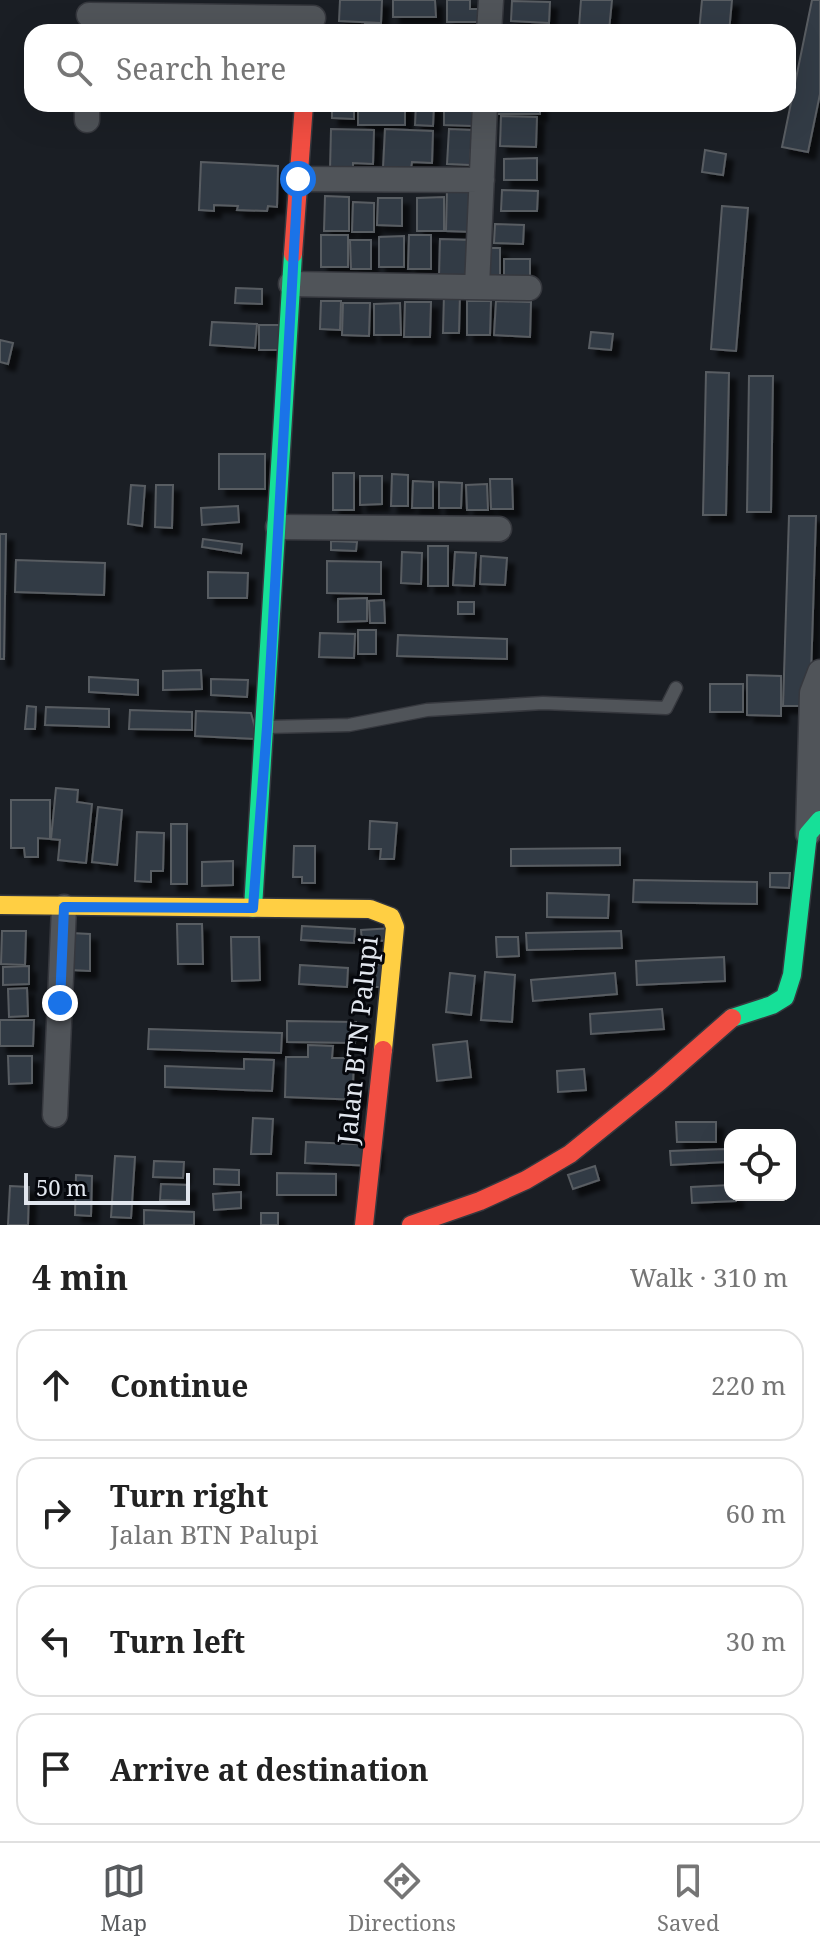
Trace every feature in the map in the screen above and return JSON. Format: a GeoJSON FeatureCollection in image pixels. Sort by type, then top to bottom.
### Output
{"type":"FeatureCollection","features":[{"type":"Feature","properties":{"kind":"street"},"geometry":{"type":"LineString","coordinates":[[490,24],[491,0]]}},
{"type":"Feature","properties":{"kind":"street"},"geometry":{"type":"LineString","coordinates":[[89,16],[313,17]]}},
{"type":"Feature","properties":{"kind":"street"},"geometry":{"type":"LineString","coordinates":[[253,908],[267,727],[303,112]]}},
{"type":"Feature","properties":{"kind":"street"},"geometry":{"type":"LineString","coordinates":[[477,287],[485,112]]}},
{"type":"Feature","properties":{"kind":"street"},"geometry":{"type":"LineString","coordinates":[[298,179],[482,180]]}},
{"type":"Feature","properties":{"kind":"street"},"geometry":{"type":"LineString","coordinates":[[291,284],[529,288]]}},
{"type":"Feature","properties":{"kind":"street"},"geometry":{"type":"LineString","coordinates":[[278,527],[499,529]]}},
{"type":"Feature","properties":{"kind":"street"},"geometry":{"type":"LineString","coordinates":[[411,1225],[492,1196],[570,1154],[659,1082],[720,1026],[733,1017],[772,1005],[785,997],[792,975],[814,827],[812,693],[820,672]]}},
{"type":"Feature","properties":{"kind":"street","name":"Jalan BTN Palupi"},"geometry":{"type":"LineString","coordinates":[[0,905],[370,909],[391,917],[395,927],[364,1225]]}},
{"type":"Feature","properties":{"kind":"street"},"geometry":{"type":"LineString","coordinates":[[55,1115],[64,907]]}},
{"type":"Feature","properties":{"kind":"lane"},"geometry":{"type":"LineString","coordinates":[[267,727],[349,725],[427,710],[543,703],[666,708],[676,688]]}},
{"type":"Feature","properties":{"kind":"building"},"geometry":{"type":"Polygon","coordinates":[[[340,0],[382,0],[381,23],[339,21],[340,0]]]}},
{"type":"Feature","properties":{"kind":"building"},"geometry":{"type":"Polygon","coordinates":[[[393,0],[435,0],[436,17],[393,17],[393,0]]]}},
{"type":"Feature","properties":{"kind":"building"},"geometry":{"type":"Polygon","coordinates":[[[447,0],[470,0],[470,9],[482,9],[482,22],[447,22],[447,0]]]}},
{"type":"Feature","properties":{"kind":"building"},"geometry":{"type":"Polygon","coordinates":[[[581,0],[612,0],[610,24],[579,24],[581,0]]]}},
{"type":"Feature","properties":{"kind":"building"},"geometry":{"type":"Polygon","coordinates":[[[702,0],[732,0],[730,24],[700,24],[702,0]]]}},
{"type":"Feature","properties":{"kind":"building"},"geometry":{"type":"Polygon","coordinates":[[[812,0],[820,0],[820,94],[808,152],[782,147],[789,112],[796,112],[796,78],[812,0]]]}},
{"type":"Feature","properties":{"kind":"building"},"geometry":{"type":"Polygon","coordinates":[[[512,1],[550,2],[549,23],[511,21],[512,1]]]}},
{"type":"Feature","properties":{"kind":"building"},"geometry":{"type":"Polygon","coordinates":[[[332,112],[354,112],[354,119],[332,118],[332,112]]]}},
{"type":"Feature","properties":{"kind":"building"},"geometry":{"type":"Polygon","coordinates":[[[358,112],[405,112],[405,125],[358,125],[358,112]]]}},
{"type":"Feature","properties":{"kind":"building"},"geometry":{"type":"Polygon","coordinates":[[[416,112],[434,112],[433,126],[415,125],[416,112]]]}},
{"type":"Feature","properties":{"kind":"building"},"geometry":{"type":"Polygon","coordinates":[[[444,112],[472,112],[472,126],[444,125],[444,112]]]}},
{"type":"Feature","properties":{"kind":"building"},"geometry":{"type":"Polygon","coordinates":[[[493,112],[540,112],[540,114],[493,112]]]}},
{"type":"Feature","properties":{"kind":"building"},"geometry":{"type":"Polygon","coordinates":[[[501,116],[537,117],[536,147],[500,146],[501,116]]]}},
{"type":"Feature","properties":{"kind":"building"},"geometry":{"type":"Polygon","coordinates":[[[331,129],[374,130],[373,164],[353,163],[353,171],[330,170],[331,129]]]}},
{"type":"Feature","properties":{"kind":"building"},"geometry":{"type":"Polygon","coordinates":[[[385,129],[433,131],[432,163],[412,162],[411,169],[383,168],[385,129]]]}},
{"type":"Feature","properties":{"kind":"building"},"geometry":{"type":"Polygon","coordinates":[[[449,129],[472,130],[470,165],[447,164],[449,129]]]}},
{"type":"Feature","properties":{"kind":"building"},"geometry":{"type":"Polygon","coordinates":[[[705,150],[726,154],[723,175],[702,172],[705,150]]]}},
{"type":"Feature","properties":{"kind":"building"},"geometry":{"type":"Polygon","coordinates":[[[537,158],[537,180],[504,180],[504,159],[537,158]]]}},
{"type":"Feature","properties":{"kind":"building"},"geometry":{"type":"Polygon","coordinates":[[[201,162],[278,166],[277,207],[268,206],[267,211],[214,205],[214,211],[199,210],[201,162]]]}},
{"type":"Feature","properties":{"kind":"building"},"geometry":{"type":"Polygon","coordinates":[[[447,188],[473,188],[472,232],[446,231],[447,188]]]}},
{"type":"Feature","properties":{"kind":"building"},"geometry":{"type":"Polygon","coordinates":[[[502,190],[538,191],[537,211],[501,211],[502,190]]]}},
{"type":"Feature","properties":{"kind":"building"},"geometry":{"type":"Polygon","coordinates":[[[325,196],[349,197],[349,231],[324,231],[325,196]]]}},
{"type":"Feature","properties":{"kind":"building"},"geometry":{"type":"Polygon","coordinates":[[[444,197],[444,231],[417,231],[417,198],[444,197]]]}},
{"type":"Feature","properties":{"kind":"building"},"geometry":{"type":"Polygon","coordinates":[[[378,198],[402,198],[402,226],[377,225],[378,198]]]}},
{"type":"Feature","properties":{"kind":"building"},"geometry":{"type":"Polygon","coordinates":[[[353,202],[374,203],[374,232],[352,232],[353,202]]]}},
{"type":"Feature","properties":{"kind":"building"},"geometry":{"type":"Polygon","coordinates":[[[722,206],[748,208],[736,351],[711,349],[722,206]]]}},
{"type":"Feature","properties":{"kind":"building"},"geometry":{"type":"Polygon","coordinates":[[[495,224],[524,225],[523,244],[494,243],[495,224]]]}},
{"type":"Feature","properties":{"kind":"building"},"geometry":{"type":"Polygon","coordinates":[[[321,235],[348,235],[348,267],[321,267],[321,235]]]}},
{"type":"Feature","properties":{"kind":"building"},"geometry":{"type":"Polygon","coordinates":[[[409,235],[431,235],[431,269],[408,269],[409,235]]]}},
{"type":"Feature","properties":{"kind":"building"},"geometry":{"type":"Polygon","coordinates":[[[404,236],[404,267],[379,267],[379,237],[404,236]]]}},
{"type":"Feature","properties":{"kind":"building"},"geometry":{"type":"Polygon","coordinates":[[[440,239],[472,240],[471,278],[439,277],[440,239]]]}},
{"type":"Feature","properties":{"kind":"building"},"geometry":{"type":"Polygon","coordinates":[[[350,240],[371,240],[371,269],[351,269],[350,240]]]}},
{"type":"Feature","properties":{"kind":"building"},"geometry":{"type":"Polygon","coordinates":[[[488,248],[500,248],[500,278],[488,279],[488,248]]]}},
{"type":"Feature","properties":{"kind":"building"},"geometry":{"type":"Polygon","coordinates":[[[504,259],[530,259],[530,279],[504,278],[504,259]]]}},
{"type":"Feature","properties":{"kind":"building"},"geometry":{"type":"Polygon","coordinates":[[[236,288],[262,289],[262,304],[235,303],[236,288]]]}},
{"type":"Feature","properties":{"kind":"building"},"geometry":{"type":"Polygon","coordinates":[[[444,293],[460,293],[459,333],[443,333],[444,293]]]}},
{"type":"Feature","properties":{"kind":"building"},"geometry":{"type":"Polygon","coordinates":[[[321,301],[341,301],[340,330],[320,329],[321,301]]]}},
{"type":"Feature","properties":{"kind":"building"},"geometry":{"type":"Polygon","coordinates":[[[467,301],[491,301],[490,335],[467,335],[467,301]]]}},
{"type":"Feature","properties":{"kind":"building"},"geometry":{"type":"Polygon","coordinates":[[[496,301],[531,302],[530,337],[494,335],[496,301]]]}},
{"type":"Feature","properties":{"kind":"building"},"geometry":{"type":"Polygon","coordinates":[[[405,302],[431,302],[430,337],[404,337],[405,302]]]}},
{"type":"Feature","properties":{"kind":"building"},"geometry":{"type":"Polygon","coordinates":[[[343,303],[370,303],[369,336],[342,335],[343,303]]]}},
{"type":"Feature","properties":{"kind":"building"},"geometry":{"type":"Polygon","coordinates":[[[400,303],[401,335],[374,335],[374,304],[400,303]]]}},
{"type":"Feature","properties":{"kind":"building"},"geometry":{"type":"Polygon","coordinates":[[[212,322],[257,324],[255,348],[210,345],[212,322]]]}},
{"type":"Feature","properties":{"kind":"building"},"geometry":{"type":"Polygon","coordinates":[[[259,325],[282,325],[282,350],[259,350],[259,325]]]}},
{"type":"Feature","properties":{"kind":"building"},"geometry":{"type":"Polygon","coordinates":[[[591,332],[613,334],[611,350],[589,348],[591,332]]]}},
{"type":"Feature","properties":{"kind":"building"},"geometry":{"type":"Polygon","coordinates":[[[0,340],[13,343],[8,364],[0,362],[0,340]]]}},
{"type":"Feature","properties":{"kind":"building"},"geometry":{"type":"Polygon","coordinates":[[[706,372],[729,373],[726,515],[703,515],[706,372]]]}},
{"type":"Feature","properties":{"kind":"building"},"geometry":{"type":"Polygon","coordinates":[[[749,376],[773,376],[771,512],[747,512],[749,376]]]}},
{"type":"Feature","properties":{"kind":"building"},"geometry":{"type":"Polygon","coordinates":[[[219,454],[265,454],[265,489],[219,489],[219,454]]]}},
{"type":"Feature","properties":{"kind":"building"},"geometry":{"type":"Polygon","coordinates":[[[333,473],[354,473],[354,510],[333,510],[333,473]]]}},
{"type":"Feature","properties":{"kind":"building"},"geometry":{"type":"Polygon","coordinates":[[[392,474],[408,475],[408,506],[391,506],[392,474]]]}},
{"type":"Feature","properties":{"kind":"building"},"geometry":{"type":"Polygon","coordinates":[[[360,476],[382,476],[382,504],[360,505],[360,476]]]}},
{"type":"Feature","properties":{"kind":"building"},"geometry":{"type":"Polygon","coordinates":[[[490,479],[512,479],[513,509],[491,509],[490,479]]]}},
{"type":"Feature","properties":{"kind":"building"},"geometry":{"type":"Polygon","coordinates":[[[413,481],[433,482],[433,508],[412,508],[413,481]]]}},
{"type":"Feature","properties":{"kind":"building"},"geometry":{"type":"Polygon","coordinates":[[[439,482],[462,483],[461,508],[439,508],[439,482]]]}},
{"type":"Feature","properties":{"kind":"building"},"geometry":{"type":"Polygon","coordinates":[[[487,484],[488,510],[467,510],[466,485],[487,484]]]}},
{"type":"Feature","properties":{"kind":"building"},"geometry":{"type":"Polygon","coordinates":[[[131,485],[145,486],[142,526],[128,524],[131,485]]]}},
{"type":"Feature","properties":{"kind":"building"},"geometry":{"type":"Polygon","coordinates":[[[156,485],[173,485],[172,528],[155,527],[156,485]]]}},
{"type":"Feature","properties":{"kind":"building"},"geometry":{"type":"Polygon","coordinates":[[[238,506],[239,522],[202,525],[201,508],[238,506]]]}},
{"type":"Feature","properties":{"kind":"building"},"geometry":{"type":"Polygon","coordinates":[[[789,516],[816,516],[810,706],[783,706],[789,516]]]}},
{"type":"Feature","properties":{"kind":"building"},"geometry":{"type":"Polygon","coordinates":[[[0,534],[6,534],[4,659],[0,659],[0,534]]]}},
{"type":"Feature","properties":{"kind":"building"},"geometry":{"type":"Polygon","coordinates":[[[203,539],[242,544],[241,553],[202,547],[203,539]]]}},
{"type":"Feature","properties":{"kind":"building"},"geometry":{"type":"Polygon","coordinates":[[[331,541],[357,542],[356,551],[331,550],[331,541]]]}},
{"type":"Feature","properties":{"kind":"building"},"geometry":{"type":"Polygon","coordinates":[[[428,546],[448,546],[448,586],[428,586],[428,546]]]}},
{"type":"Feature","properties":{"kind":"building"},"geometry":{"type":"Polygon","coordinates":[[[402,552],[422,553],[421,584],[401,583],[402,552]]]}},
{"type":"Feature","properties":{"kind":"building"},"geometry":{"type":"Polygon","coordinates":[[[455,552],[476,553],[474,586],[453,585],[455,552]]]}},
{"type":"Feature","properties":{"kind":"building"},"geometry":{"type":"Polygon","coordinates":[[[481,556],[507,558],[505,585],[480,584],[481,556]]]}},
{"type":"Feature","properties":{"kind":"building"},"geometry":{"type":"Polygon","coordinates":[[[16,560],[105,563],[104,595],[15,592],[16,560]]]}},
{"type":"Feature","properties":{"kind":"building"},"geometry":{"type":"Polygon","coordinates":[[[327,561],[381,562],[381,594],[327,593],[327,561]]]}},
{"type":"Feature","properties":{"kind":"building"},"geometry":{"type":"Polygon","coordinates":[[[208,572],[248,573],[247,598],[208,598],[208,572]]]}},
{"type":"Feature","properties":{"kind":"building"},"geometry":{"type":"Polygon","coordinates":[[[367,598],[367,621],[338,622],[338,599],[367,598]]]}},
{"type":"Feature","properties":{"kind":"building"},"geometry":{"type":"Polygon","coordinates":[[[384,600],[385,623],[370,623],[369,601],[384,600]]]}},
{"type":"Feature","properties":{"kind":"building"},"geometry":{"type":"Polygon","coordinates":[[[458,602],[474,602],[474,614],[458,614],[458,602]]]}},
{"type":"Feature","properties":{"kind":"building"},"geometry":{"type":"Polygon","coordinates":[[[358,630],[376,630],[376,654],[358,654],[358,630]]]}},
{"type":"Feature","properties":{"kind":"building"},"geometry":{"type":"Polygon","coordinates":[[[320,633],[355,634],[354,658],[319,657],[320,633]]]}},
{"type":"Feature","properties":{"kind":"building"},"geometry":{"type":"Polygon","coordinates":[[[398,635],[507,639],[507,659],[397,656],[398,635]]]}},
{"type":"Feature","properties":{"kind":"building"},"geometry":{"type":"Polygon","coordinates":[[[201,670],[202,689],[163,690],[163,671],[201,670]]]}},
{"type":"Feature","properties":{"kind":"building"},"geometry":{"type":"Polygon","coordinates":[[[747,675],[781,676],[781,716],[747,715],[747,675]]]}},
{"type":"Feature","properties":{"kind":"building"},"geometry":{"type":"Polygon","coordinates":[[[89,677],[138,680],[138,695],[89,692],[89,677]]]}},
{"type":"Feature","properties":{"kind":"building"},"geometry":{"type":"Polygon","coordinates":[[[211,679],[248,680],[247,697],[211,695],[211,679]]]}},
{"type":"Feature","properties":{"kind":"building"},"geometry":{"type":"Polygon","coordinates":[[[710,684],[743,684],[743,712],[710,712],[710,684]]]}},
{"type":"Feature","properties":{"kind":"building"},"geometry":{"type":"Polygon","coordinates":[[[27,706],[36,707],[35,729],[25,729],[27,706]]]}},
{"type":"Feature","properties":{"kind":"building"},"geometry":{"type":"Polygon","coordinates":[[[46,707],[109,709],[109,727],[45,725],[46,707]]]}},
{"type":"Feature","properties":{"kind":"building"},"geometry":{"type":"Polygon","coordinates":[[[130,710],[192,712],[192,730],[129,729],[130,710]]]}},
{"type":"Feature","properties":{"kind":"building"},"geometry":{"type":"Polygon","coordinates":[[[196,711],[251,713],[258,739],[195,736],[196,711]]]}},
{"type":"Feature","properties":{"kind":"building"},"geometry":{"type":"Polygon","coordinates":[[[56,788],[78,790],[77,802],[92,804],[86,863],[58,860],[60,840],[51,839],[56,788]]]}},
{"type":"Feature","properties":{"kind":"building"},"geometry":{"type":"Polygon","coordinates":[[[11,800],[50,800],[50,839],[38,838],[38,857],[25,857],[24,848],[11,848],[11,800]]]}},
{"type":"Feature","properties":{"kind":"building"},"geometry":{"type":"Polygon","coordinates":[[[98,807],[122,810],[117,865],[92,862],[98,807]]]}},
{"type":"Feature","properties":{"kind":"building"},"geometry":{"type":"Polygon","coordinates":[[[370,821],[397,823],[394,859],[380,859],[381,849],[369,849],[370,821]]]}},
{"type":"Feature","properties":{"kind":"building"},"geometry":{"type":"Polygon","coordinates":[[[171,824],[187,824],[187,884],[171,884],[171,824]]]}},
{"type":"Feature","properties":{"kind":"building"},"geometry":{"type":"Polygon","coordinates":[[[137,832],[164,833],[163,871],[151,871],[151,882],[135,881],[137,832]]]}},
{"type":"Feature","properties":{"kind":"building"},"geometry":{"type":"Polygon","coordinates":[[[294,846],[315,846],[315,883],[302,883],[302,877],[293,877],[294,846]]]}},
{"type":"Feature","properties":{"kind":"building"},"geometry":{"type":"Polygon","coordinates":[[[620,848],[620,865],[511,866],[511,849],[620,848]]]}},
{"type":"Feature","properties":{"kind":"building"},"geometry":{"type":"Polygon","coordinates":[[[233,861],[233,885],[202,886],[202,862],[233,861]]]}},
{"type":"Feature","properties":{"kind":"building"},"geometry":{"type":"Polygon","coordinates":[[[770,873],[790,873],[789,888],[770,887],[770,873]]]}},
{"type":"Feature","properties":{"kind":"building"},"geometry":{"type":"Polygon","coordinates":[[[634,880],[757,882],[757,904],[633,902],[634,880]]]}},
{"type":"Feature","properties":{"kind":"building"},"geometry":{"type":"Polygon","coordinates":[[[547,893],[609,895],[608,918],[547,917],[547,893]]]}},
{"type":"Feature","properties":{"kind":"building"},"geometry":{"type":"Polygon","coordinates":[[[177,924],[202,924],[203,964],[178,964],[177,924]]]}},
{"type":"Feature","properties":{"kind":"building"},"geometry":{"type":"Polygon","coordinates":[[[302,926],[355,929],[354,943],[301,940],[302,926]]]}},
{"type":"Feature","properties":{"kind":"building"},"geometry":{"type":"Polygon","coordinates":[[[393,928],[394,940],[362,942],[361,930],[393,928]]]}},
{"type":"Feature","properties":{"kind":"building"},"geometry":{"type":"Polygon","coordinates":[[[2,931],[26,931],[25,965],[1,964],[2,931]]]}},
{"type":"Feature","properties":{"kind":"building"},"geometry":{"type":"Polygon","coordinates":[[[621,931],[622,948],[527,950],[526,933],[621,931]]]}},
{"type":"Feature","properties":{"kind":"building"},"geometry":{"type":"Polygon","coordinates":[[[71,933],[90,934],[90,971],[70,970],[71,933]]]}},
{"type":"Feature","properties":{"kind":"building"},"geometry":{"type":"Polygon","coordinates":[[[231,937],[259,937],[260,980],[232,981],[231,937]]]}},
{"type":"Feature","properties":{"kind":"building"},"geometry":{"type":"Polygon","coordinates":[[[496,937],[518,937],[519,956],[497,957],[496,937]]]}},
{"type":"Feature","properties":{"kind":"building"},"geometry":{"type":"Polygon","coordinates":[[[724,957],[725,981],[637,985],[636,961],[724,957]]]}},
{"type":"Feature","properties":{"kind":"building"},"geometry":{"type":"Polygon","coordinates":[[[383,964],[384,987],[361,987],[361,965],[383,964]]]}},
{"type":"Feature","properties":{"kind":"building"},"geometry":{"type":"Polygon","coordinates":[[[300,965],[348,968],[347,987],[299,984],[300,965]]]}},
{"type":"Feature","properties":{"kind":"building"},"geometry":{"type":"Polygon","coordinates":[[[29,966],[29,984],[3,985],[3,967],[29,966]]]}},
{"type":"Feature","properties":{"kind":"building"},"geometry":{"type":"Polygon","coordinates":[[[485,972],[515,975],[512,1022],[481,1020],[485,972]]]}},
{"type":"Feature","properties":{"kind":"building"},"geometry":{"type":"Polygon","coordinates":[[[450,973],[475,976],[471,1015],[446,1012],[450,973]]]}},
{"type":"Feature","properties":{"kind":"building"},"geometry":{"type":"Polygon","coordinates":[[[615,973],[617,994],[533,1001],[531,980],[615,973]]]}},
{"type":"Feature","properties":{"kind":"building"},"geometry":{"type":"Polygon","coordinates":[[[27,988],[28,1016],[9,1017],[8,989],[27,988]]]}},
{"type":"Feature","properties":{"kind":"building"},"geometry":{"type":"Polygon","coordinates":[[[662,1009],[664,1029],[591,1034],[590,1014],[662,1009]]]}},
{"type":"Feature","properties":{"kind":"building"},"geometry":{"type":"Polygon","coordinates":[[[0,1020],[34,1020],[33,1046],[0,1046],[0,1020]]]}},
{"type":"Feature","properties":{"kind":"building"},"geometry":{"type":"Polygon","coordinates":[[[287,1021],[356,1022],[355,1043],[287,1042],[287,1021]]]}},
{"type":"Feature","properties":{"kind":"building"},"geometry":{"type":"Polygon","coordinates":[[[149,1029],[282,1033],[281,1053],[148,1049],[149,1029]]]}},
{"type":"Feature","properties":{"kind":"building"},"geometry":{"type":"Polygon","coordinates":[[[467,1041],[471,1077],[437,1081],[433,1045],[467,1041]]]}},
{"type":"Feature","properties":{"kind":"building"},"geometry":{"type":"Polygon","coordinates":[[[308,1045],[333,1046],[332,1058],[354,1058],[353,1085],[362,1085],[361,1100],[285,1097],[286,1057],[308,1057],[308,1045]]]}},
{"type":"Feature","properties":{"kind":"building"},"geometry":{"type":"Polygon","coordinates":[[[8,1056],[32,1056],[32,1083],[9,1084],[8,1056]]]}},
{"type":"Feature","properties":{"kind":"building"},"geometry":{"type":"Polygon","coordinates":[[[244,1059],[274,1060],[272,1091],[165,1087],[165,1066],[244,1069],[244,1059]]]}},
{"type":"Feature","properties":{"kind":"building"},"geometry":{"type":"Polygon","coordinates":[[[584,1069],[586,1090],[558,1092],[557,1071],[584,1069]]]}},
{"type":"Feature","properties":{"kind":"building"},"geometry":{"type":"Polygon","coordinates":[[[253,1118],[273,1119],[271,1154],[251,1154],[253,1118]]]}},
{"type":"Feature","properties":{"kind":"building"},"geometry":{"type":"Polygon","coordinates":[[[676,1122],[716,1122],[716,1142],[677,1142],[676,1122]]]}},
{"type":"Feature","properties":{"kind":"building"},"geometry":{"type":"Polygon","coordinates":[[[306,1142],[376,1145],[375,1166],[305,1163],[306,1142]]]}},
{"type":"Feature","properties":{"kind":"building"},"geometry":{"type":"Polygon","coordinates":[[[724,1149],[724,1162],[671,1165],[670,1151],[724,1149]]]}},
{"type":"Feature","properties":{"kind":"building"},"geometry":{"type":"Polygon","coordinates":[[[115,1156],[135,1157],[131,1218],[111,1217],[115,1156]]]}},
{"type":"Feature","properties":{"kind":"building"},"geometry":{"type":"Polygon","coordinates":[[[154,1161],[184,1162],[183,1178],[153,1177],[154,1161]]]}},
{"type":"Feature","properties":{"kind":"building"},"geometry":{"type":"Polygon","coordinates":[[[595,1166],[599,1180],[573,1189],[568,1175],[595,1166]]]}},
{"type":"Feature","properties":{"kind":"building"},"geometry":{"type":"Polygon","coordinates":[[[214,1169],[239,1170],[239,1185],[214,1184],[214,1169]]]}},
{"type":"Feature","properties":{"kind":"building"},"geometry":{"type":"Polygon","coordinates":[[[277,1173],[336,1174],[336,1195],[277,1195],[277,1173]]]}},
{"type":"Feature","properties":{"kind":"building"},"geometry":{"type":"Polygon","coordinates":[[[76,1175],[92,1176],[91,1216],[75,1215],[76,1175]]]}},
{"type":"Feature","properties":{"kind":"building"},"geometry":{"type":"Polygon","coordinates":[[[161,1184],[189,1185],[189,1201],[160,1200],[161,1184]]]}},
{"type":"Feature","properties":{"kind":"building"},"geometry":{"type":"Polygon","coordinates":[[[724,1185],[724,1201],[736,1201],[692,1203],[691,1187],[724,1185]]]}},
{"type":"Feature","properties":{"kind":"building"},"geometry":{"type":"Polygon","coordinates":[[[10,1186],[29,1187],[28,1225],[8,1225],[10,1186]]]}},
{"type":"Feature","properties":{"kind":"building"},"geometry":{"type":"Polygon","coordinates":[[[241,1192],[241,1208],[214,1210],[213,1194],[241,1192]]]}},
{"type":"Feature","properties":{"kind":"building"},"geometry":{"type":"Polygon","coordinates":[[[144,1210],[194,1212],[194,1225],[144,1225],[144,1210]]]}},
{"type":"Feature","properties":{"kind":"building"},"geometry":{"type":"Polygon","coordinates":[[[261,1213],[278,1213],[278,1225],[261,1225],[261,1213]]]}},
{"type":"Feature","properties":{"kind":"traffic: fast"},"geometry":{"type":"LineString","coordinates":[[253,908],[293,254]]}},
{"type":"Feature","properties":{"kind":"traffic: fast"},"geometry":{"type":"LineString","coordinates":[[732,1018],[772,1005],[785,997],[792,975],[808,834],[820,820]]}},
{"type":"Feature","properties":{"kind":"traffic: slow"},"geometry":{"type":"LineString","coordinates":[[0,905],[370,909],[391,917],[395,927],[383,1050]]}},
{"type":"Feature","properties":{"kind":"traffic: jam"},"geometry":{"type":"LineString","coordinates":[[293,254],[303,112]]}},
{"type":"Feature","properties":{"kind":"traffic: jam"},"geometry":{"type":"LineString","coordinates":[[411,1225],[480,1201],[526,1180],[570,1154],[732,1018]]}},
{"type":"Feature","properties":{"kind":"traffic: jam"},"geometry":{"type":"LineString","coordinates":[[364,1225],[383,1050]]}},
{"type":"Feature","properties":{"kind":"route"},"geometry":{"type":"LineString","coordinates":[[60,1003],[64,907],[253,908],[267,727],[298,179]]}}]}
